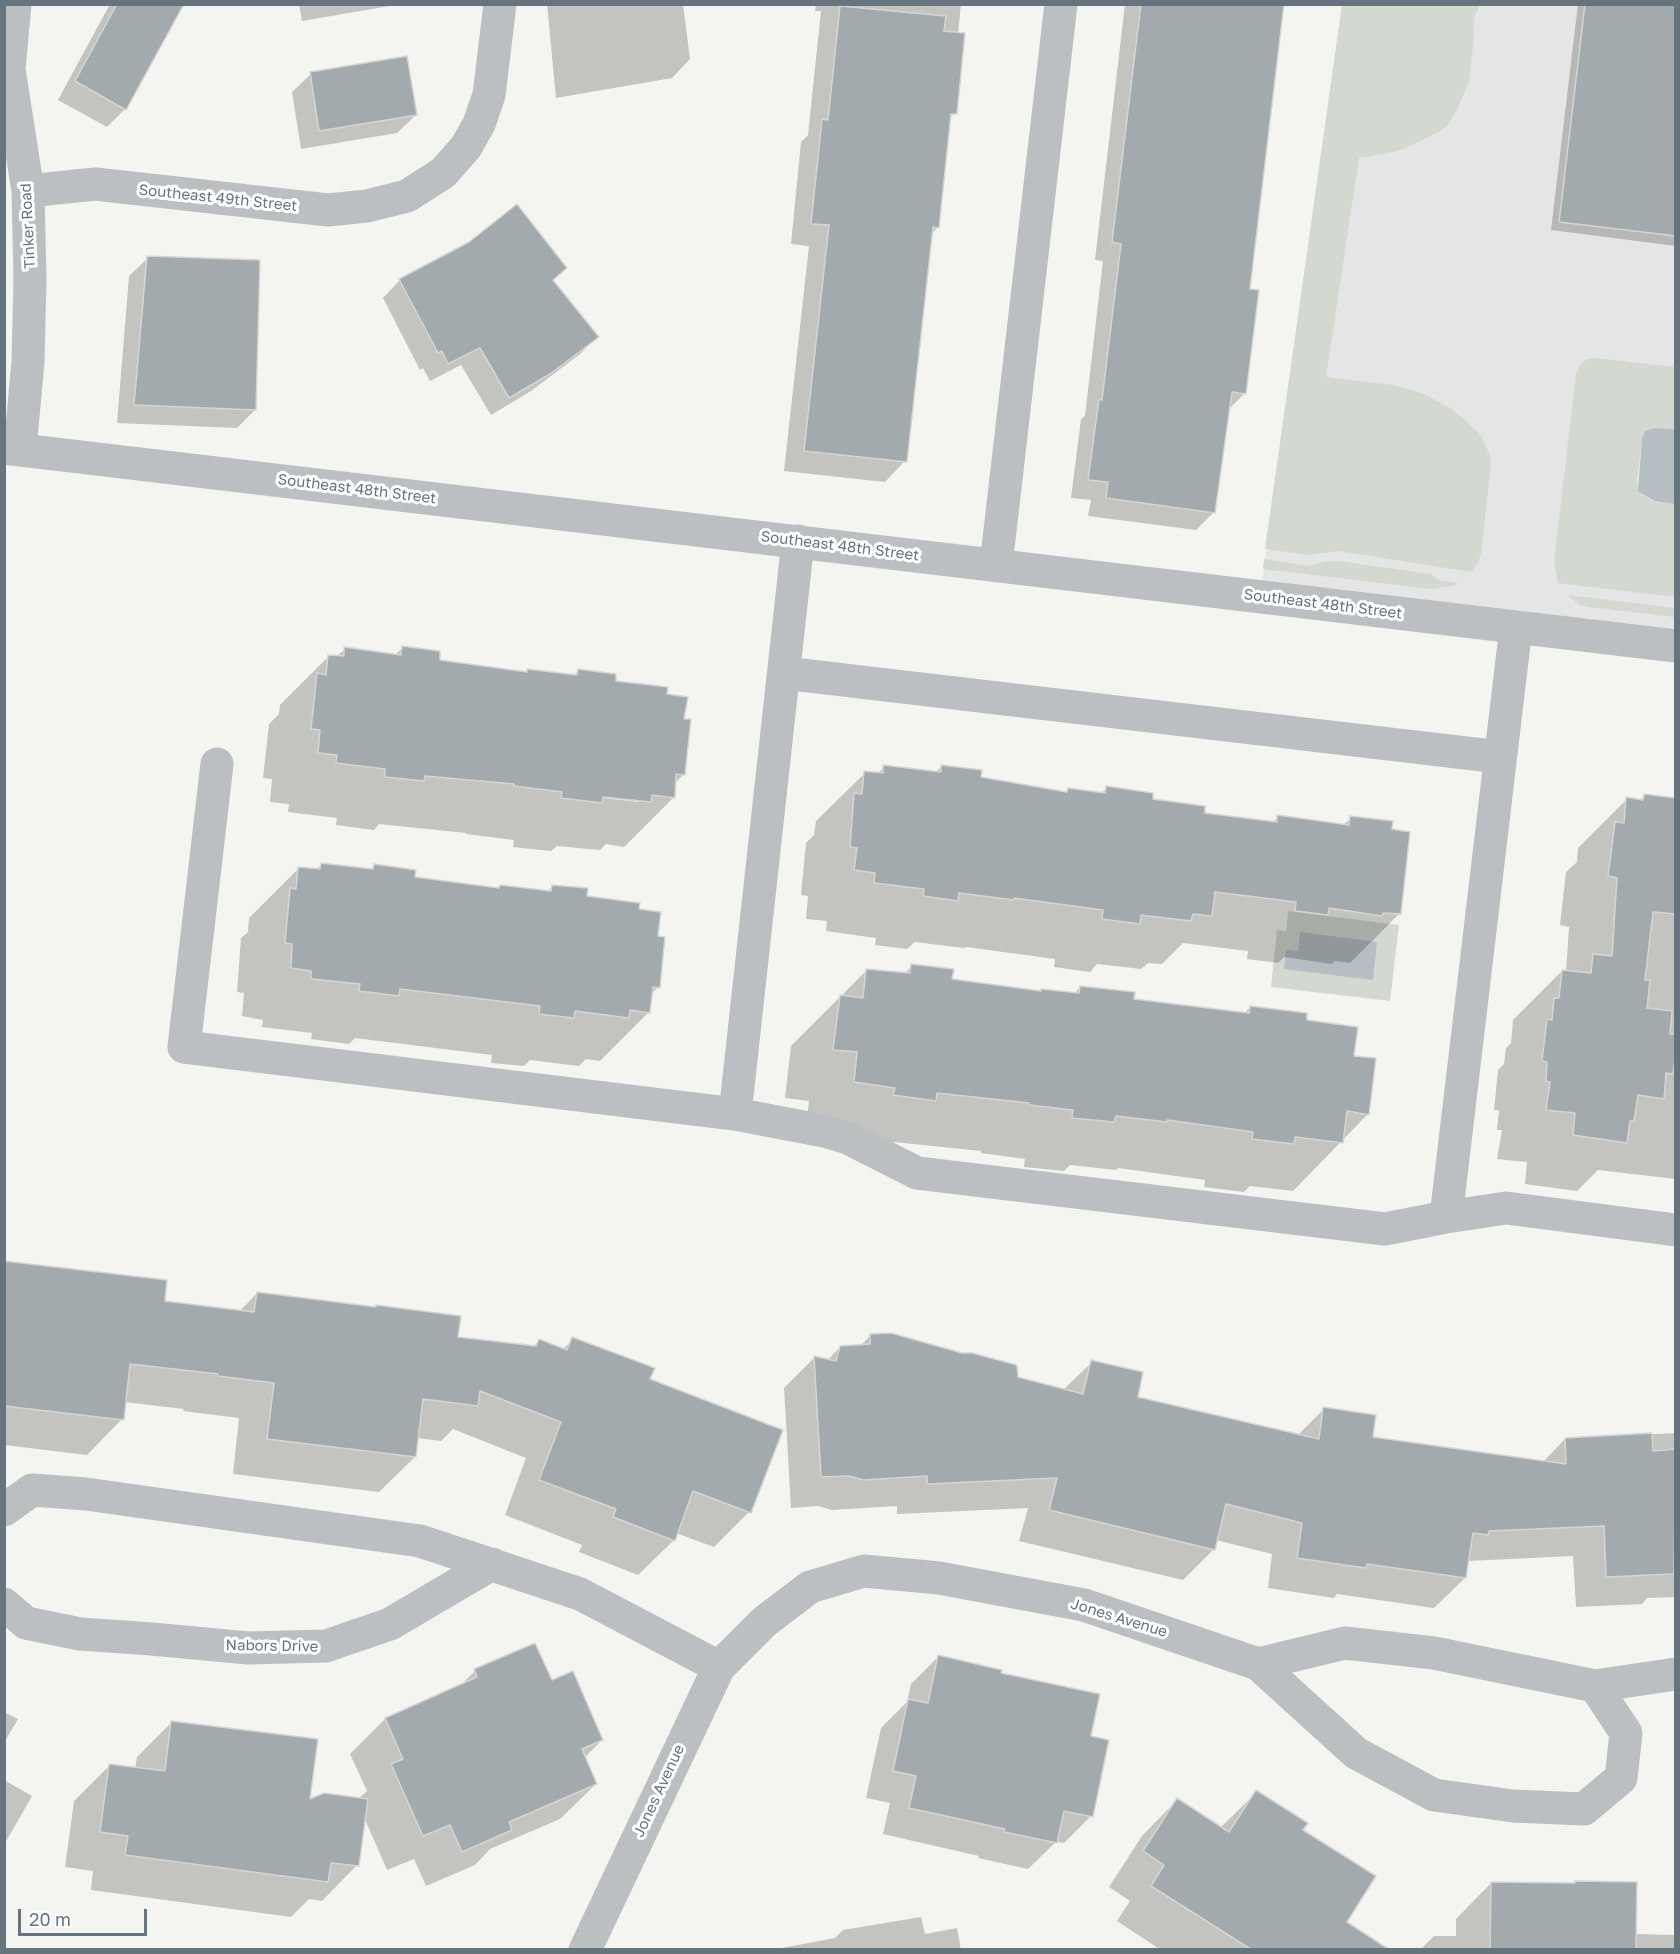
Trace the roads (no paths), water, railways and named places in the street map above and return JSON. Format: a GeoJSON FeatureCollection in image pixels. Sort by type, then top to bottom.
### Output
{"type":"FeatureCollection","features":[{"type":"Feature","properties":{"kind":"street","name":"Tinker Road"},"geometry":{"type":"LineString","coordinates":[[12,448],[28,362],[30,280],[28,191],[9,69],[15,4]]}},
{"type":"Feature","properties":{"kind":"street","name":"Southeast 49th Street"},"geometry":{"type":"LineString","coordinates":[[28,191],[95,184],[328,210],[368,206],[407,196],[443,173],[466,147],[480,124],[489,95],[500,4]]}},
{"type":"Feature","properties":{"kind":"street"},"geometry":{"type":"LineString","coordinates":[[996,565],[1061,4]]}},
{"type":"Feature","properties":{"kind":"street","name":"Southeast 48th Street"},"geometry":{"type":"LineString","coordinates":[[12,448],[1676,646]]}},
{"type":"Feature","properties":{"kind":"street"},"geometry":{"type":"LineString","coordinates":[[735,1114],[798,541]]}},
{"type":"Feature","properties":{"kind":"street"},"geometry":{"type":"LineString","coordinates":[[1446,1218],[1516,627]]}},
{"type":"Feature","properties":{"kind":"street"},"geometry":{"type":"LineString","coordinates":[[784,673],[1500,757]]}},
{"type":"Feature","properties":{"kind":"street"},"geometry":{"type":"LineString","coordinates":[[217,764],[184,1047],[735,1114],[824,1131],[848,1138],[917,1173],[1385,1229],[1506,1208],[1676,1230]]}},
{"type":"Feature","properties":{"kind":"street"},"geometry":{"type":"LineString","coordinates":[[4,1510],[32,1490],[86,1494],[420,1541],[580,1594],[719,1667]]}},
{"type":"Feature","properties":{"kind":"street","name":"Nabors Drive"},"geometry":{"type":"LineString","coordinates":[[4,1604],[26,1623],[80,1634],[249,1648],[326,1646],[390,1624],[492,1564]]}},
{"type":"Feature","properties":{"kind":"street","name":"Jones Avenue"},"geometry":{"type":"LineString","coordinates":[[585,1950],[719,1667],[764,1622],[810,1587],[864,1571],[939,1578],[1084,1605],[1258,1664],[1356,1753],[1434,1795],[1513,1806],[1584,1809],[1621,1778],[1626,1733],[1595,1686]]}},
{"type":"Feature","properties":{"kind":"street"},"geometry":{"type":"LineString","coordinates":[[1258,1664],[1345,1643],[1434,1653],[1595,1686],[1676,1674]]}}]}
